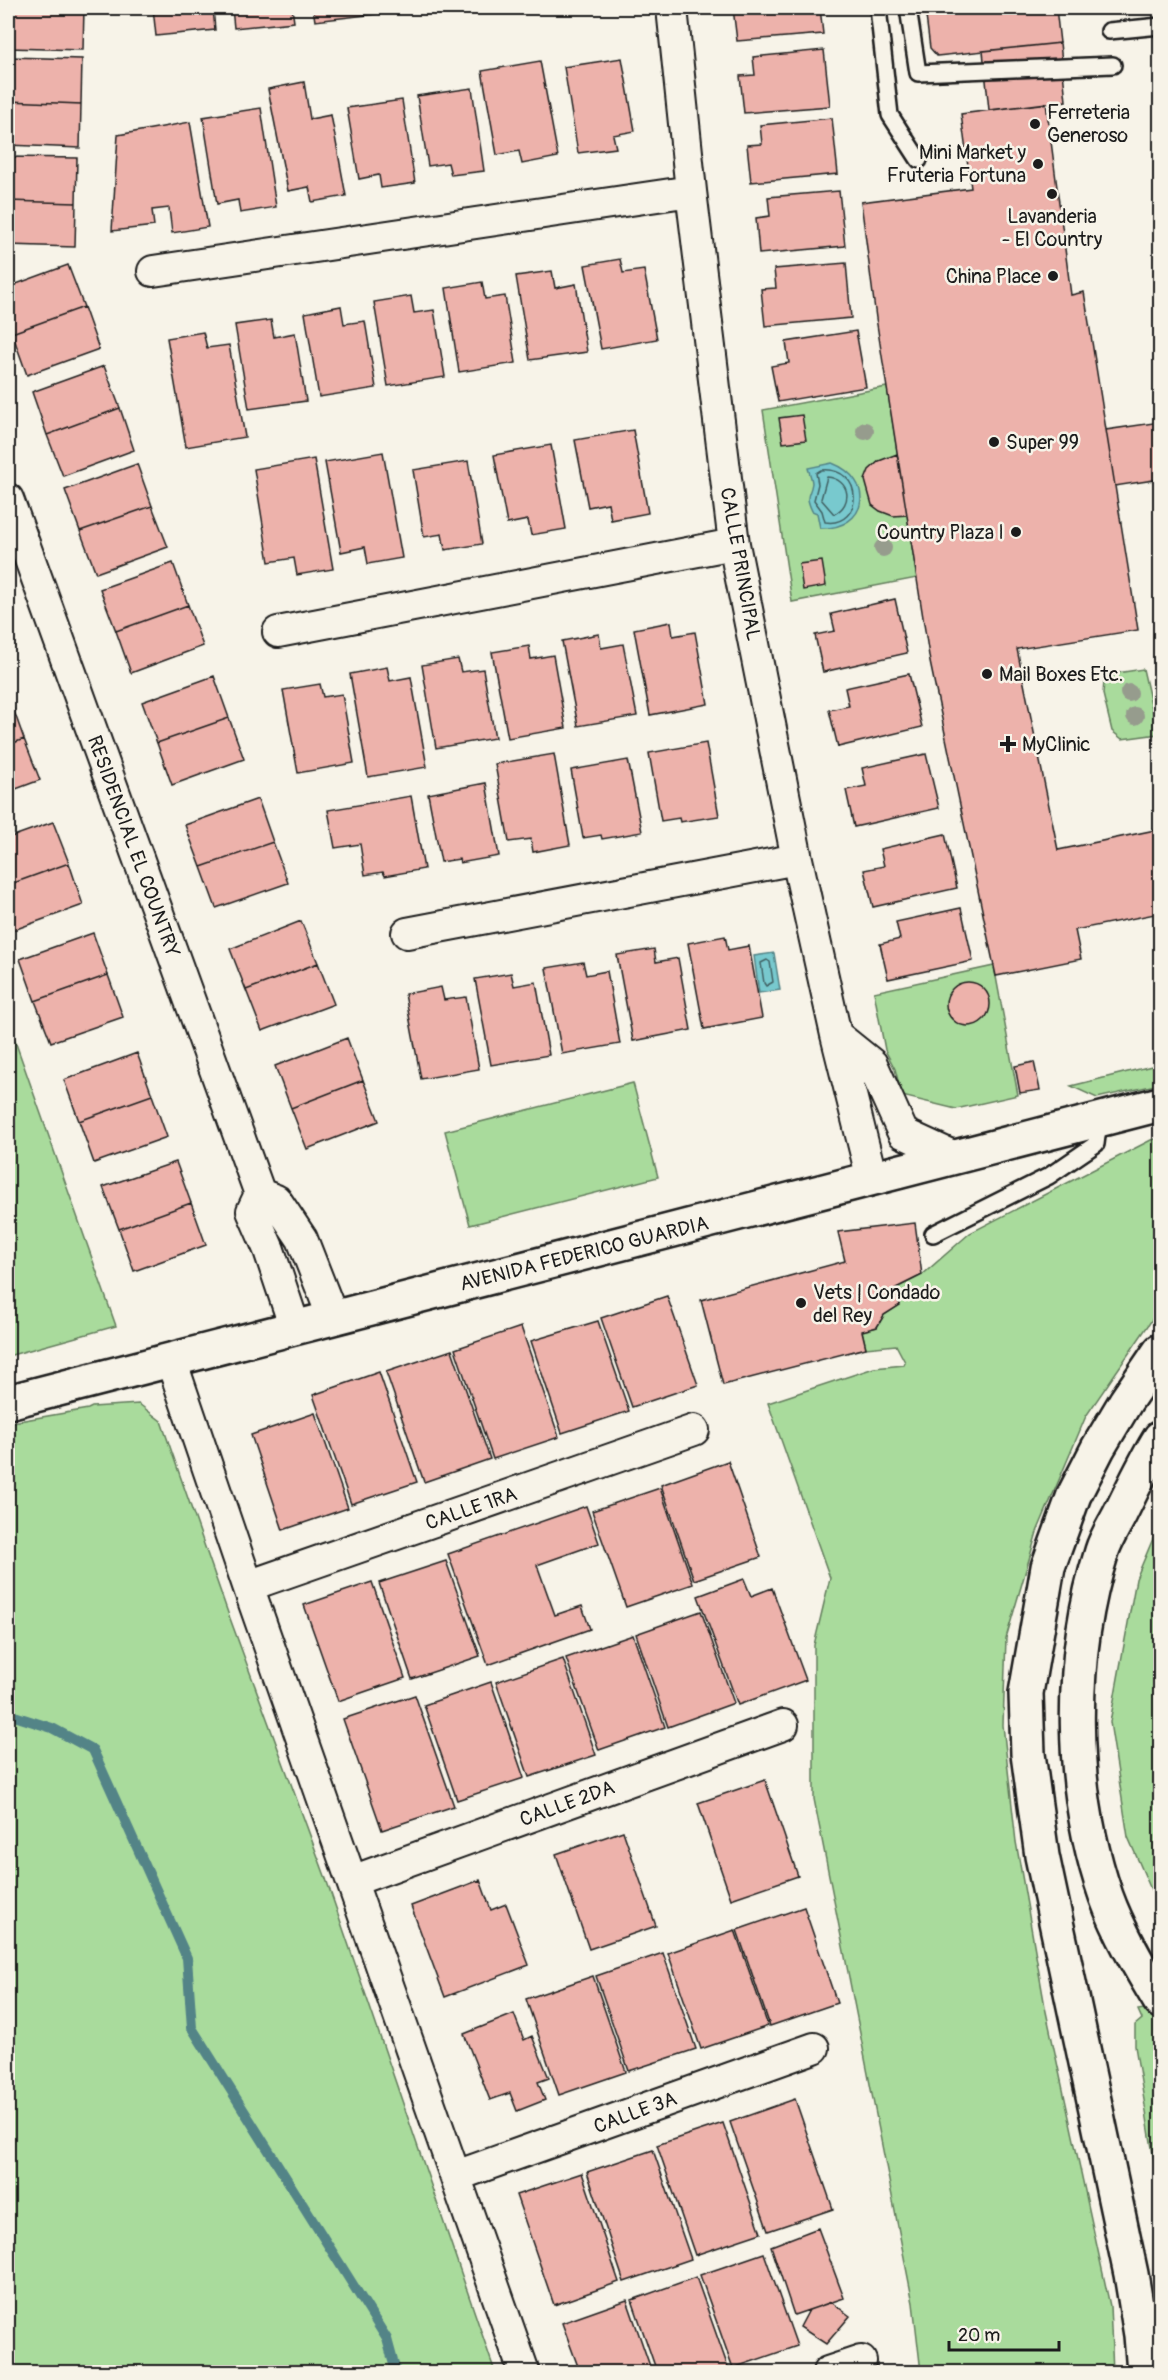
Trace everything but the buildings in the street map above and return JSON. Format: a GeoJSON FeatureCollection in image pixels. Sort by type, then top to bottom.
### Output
{"type":"FeatureCollection","features":[{"type":"Feature","properties":{"kind":"main road","name":"AVENIDA FEDERICO GUARDIA"},"geometry":{"type":"LineString","coordinates":[[8,1402],[1161,1104]]}},
{"type":"Feature","properties":{"kind":"main road"},"geometry":{"type":"LineString","coordinates":[[1144,2373],[1141,2335],[1131,2274],[1042,1856],[1028,1754],[1026,1694],[1048,1567],[1074,1495],[1126,1401],[1161,1351]]}},
{"type":"Feature","properties":{"kind":"main road"},"geometry":{"type":"LineString","coordinates":[[1161,1438],[1146,1460],[1103,1550],[1083,1635],[1077,1709],[1084,1810],[1107,1896],[1142,1972],[1161,2001]]}},
{"type":"Feature","properties":{"kind":"street","name":"CALLE PRINCIPAL"},"geometry":{"type":"LineString","coordinates":[[672,8],[691,191],[734,544],[797,859],[836,1035],[872,1179]]}},
{"type":"Feature","properties":{"kind":"street"},"geometry":{"type":"LineString","coordinates":[[153,271],[691,191]]}},
{"type":"Feature","properties":{"kind":"street","name":"RESIDENCIAL EL COUNTRY"},"geometry":{"type":"LineString","coordinates":[[8,499],[260,1194],[252,1211],[269,1250],[295,1328]]}},
{"type":"Feature","properties":{"kind":"street"},"geometry":{"type":"LineString","coordinates":[[278,632],[734,544]]}},
{"type":"Feature","properties":{"kind":"street"},"geometry":{"type":"LineString","coordinates":[[407,933],[797,859]]}},
{"type":"Feature","properties":{"kind":"street"},"geometry":{"type":"LineString","coordinates":[[836,1035],[872,1064],[903,1133],[955,1157]]}},
{"type":"Feature","properties":{"kind":"street"},"geometry":{"type":"LineString","coordinates":[[260,1194],[276,1200],[302,1239],[333,1318]]}},
{"type":"Feature","properties":{"kind":"street"},"geometry":{"type":"LineString","coordinates":[[171,1360],[524,2373]]}},
{"type":"Feature","properties":{"kind":"street","name":"CALLE 1RA"},"geometry":{"type":"LineString","coordinates":[[248,1586],[694,1430]]}},
{"type":"Feature","properties":{"kind":"street","name":"CALLE 2DA"},"geometry":{"type":"LineString","coordinates":[[352,1881],[783,1725]]}},
{"type":"Feature","properties":{"kind":"street","name":"CALLE 3A"},"geometry":{"type":"LineString","coordinates":[[456,2176],[814,2048]]}},
{"type":"Feature","properties":{"kind":"street"},"geometry":{"type":"LineString","coordinates":[[828,2373],[861,2361]]}},
{"type":"Feature","properties":{"kind":"lane"},"geometry":{"type":"LineString","coordinates":[[878,8],[890,115],[919,160]]}},
{"type":"Feature","properties":{"kind":"lane"},"geometry":{"type":"LineString","coordinates":[[908,8],[918,73],[1113,64]]}},
{"type":"Feature","properties":{"kind":"lane"},"geometry":{"type":"LineString","coordinates":[[1109,31],[1161,26]]}},
{"type":"Feature","properties":{"kind":"lane"},"geometry":{"type":"LineString","coordinates":[[933,1234],[1049,1176],[1096,1144],[1099,1120]]}},
{"type":"Feature","properties":{"kind":"green space"},"geometry":{"type":"Polygon","coordinates":[[[887,387],[917,578],[792,602],[763,410],[887,387]]]}},
{"type":"Feature","properties":{"kind":"green space"},"geometry":{"type":"Polygon","coordinates":[[[1143,669],[1158,734],[1122,739],[1112,731],[1103,694],[1104,681],[1117,673],[1143,669]]]}},
{"type":"Feature","properties":{"kind":"green space"},"geometry":{"type":"Polygon","coordinates":[[[994,966],[1018,1095],[956,1109],[902,1096],[895,1069],[885,1050],[874,992],[994,966]]]}},
{"type":"Feature","properties":{"kind":"green space"},"geometry":{"type":"Polygon","coordinates":[[[8,1021],[116,1326],[8,1356],[8,1021]]]}},
{"type":"Feature","properties":{"kind":"green space"},"geometry":{"type":"Polygon","coordinates":[[[1160,1064],[1160,1084],[1097,1098],[1071,1086],[1160,1064]]]}},
{"type":"Feature","properties":{"kind":"green space"},"geometry":{"type":"Polygon","coordinates":[[[633,1083],[658,1177],[470,1225],[445,1131],[633,1083]]]}},
{"type":"Feature","properties":{"kind":"green space"},"geometry":{"type":"Polygon","coordinates":[[[1160,1138],[1160,1308],[1086,1416],[1037,1532],[1006,1638],[1003,1725],[1016,1842],[1045,2007],[1110,2306],[1113,2372],[921,2372],[913,2303],[814,1799],[814,1645],[830,1578],[768,1403],[874,1368],[904,1365],[905,1362],[896,1345],[866,1348],[862,1331],[877,1327],[884,1315],[900,1305],[896,1288],[922,1275],[970,1233],[1151,1140],[1160,1138]]]}},
{"type":"Feature","properties":{"kind":"green space"},"geometry":{"type":"Polygon","coordinates":[[[139,1404],[161,1421],[228,1613],[325,1876],[495,2372],[8,2372],[8,1426],[13,1422],[92,1407],[139,1404]]]}},
{"type":"Feature","properties":{"kind":"green space"},"geometry":{"type":"Polygon","coordinates":[[[1160,1522],[1160,1910],[1128,1837],[1110,1722],[1136,1579],[1160,1522]]]}},
{"type":"Feature","properties":{"kind":"green space"},"geometry":{"type":"Polygon","coordinates":[[[1150,2008],[1160,2025],[1160,2196],[1135,2046],[1135,2025],[1142,2019],[1138,2010],[1150,2008]]]}},
{"type":"Feature","properties":{"kind":"water"},"geometry":{"type":"Polygon","coordinates":[[[832,463],[846,471],[855,481],[860,492],[860,503],[856,513],[848,521],[836,526],[820,528],[817,513],[812,511],[808,501],[812,483],[808,468],[832,463]]]}},
{"type":"Feature","properties":{"kind":"water"},"geometry":{"type":"Polygon","coordinates":[[[774,953],[780,990],[759,993],[754,956],[774,953]]]}},
{"type":"Feature","properties":{"kind":"waterway"},"geometry":{"type":"LineString","coordinates":[[8,1714],[52,1728],[93,1750],[187,1958],[192,2028],[387,2339],[396,2372]]}},
{"type":"Feature","properties":{"kind":"place","name":"Ferreteria Generoso"},"geometry":{"type":"Point","coordinates":[1035,124]}},
{"type":"Feature","properties":{"kind":"place","name":"Mini Market y Fruteria Fortuna"},"geometry":{"type":"Point","coordinates":[1038,164]}},
{"type":"Feature","properties":{"kind":"place","name":"Lavanderia - El Country"},"geometry":{"type":"Point","coordinates":[1052,194]}},
{"type":"Feature","properties":{"kind":"place","name":"China Place"},"geometry":{"type":"Point","coordinates":[1053,276]}},
{"type":"Feature","properties":{"kind":"place","name":"Super 99"},"geometry":{"type":"Point","coordinates":[994,442]}},
{"type":"Feature","properties":{"kind":"place","name":"Country Plaza I"},"geometry":{"type":"Point","coordinates":[1016,532]}},
{"type":"Feature","properties":{"kind":"place","name":"Mail Boxes Etc."},"geometry":{"type":"Point","coordinates":[987,674]}},
{"type":"Feature","properties":{"kind":"place","name":"MyClinic"},"geometry":{"type":"Point","coordinates":[1008,744]}},
{"type":"Feature","properties":{"kind":"place","name":"Vets | Condado del Rey"},"geometry":{"type":"Point","coordinates":[801,1303]}}]}
